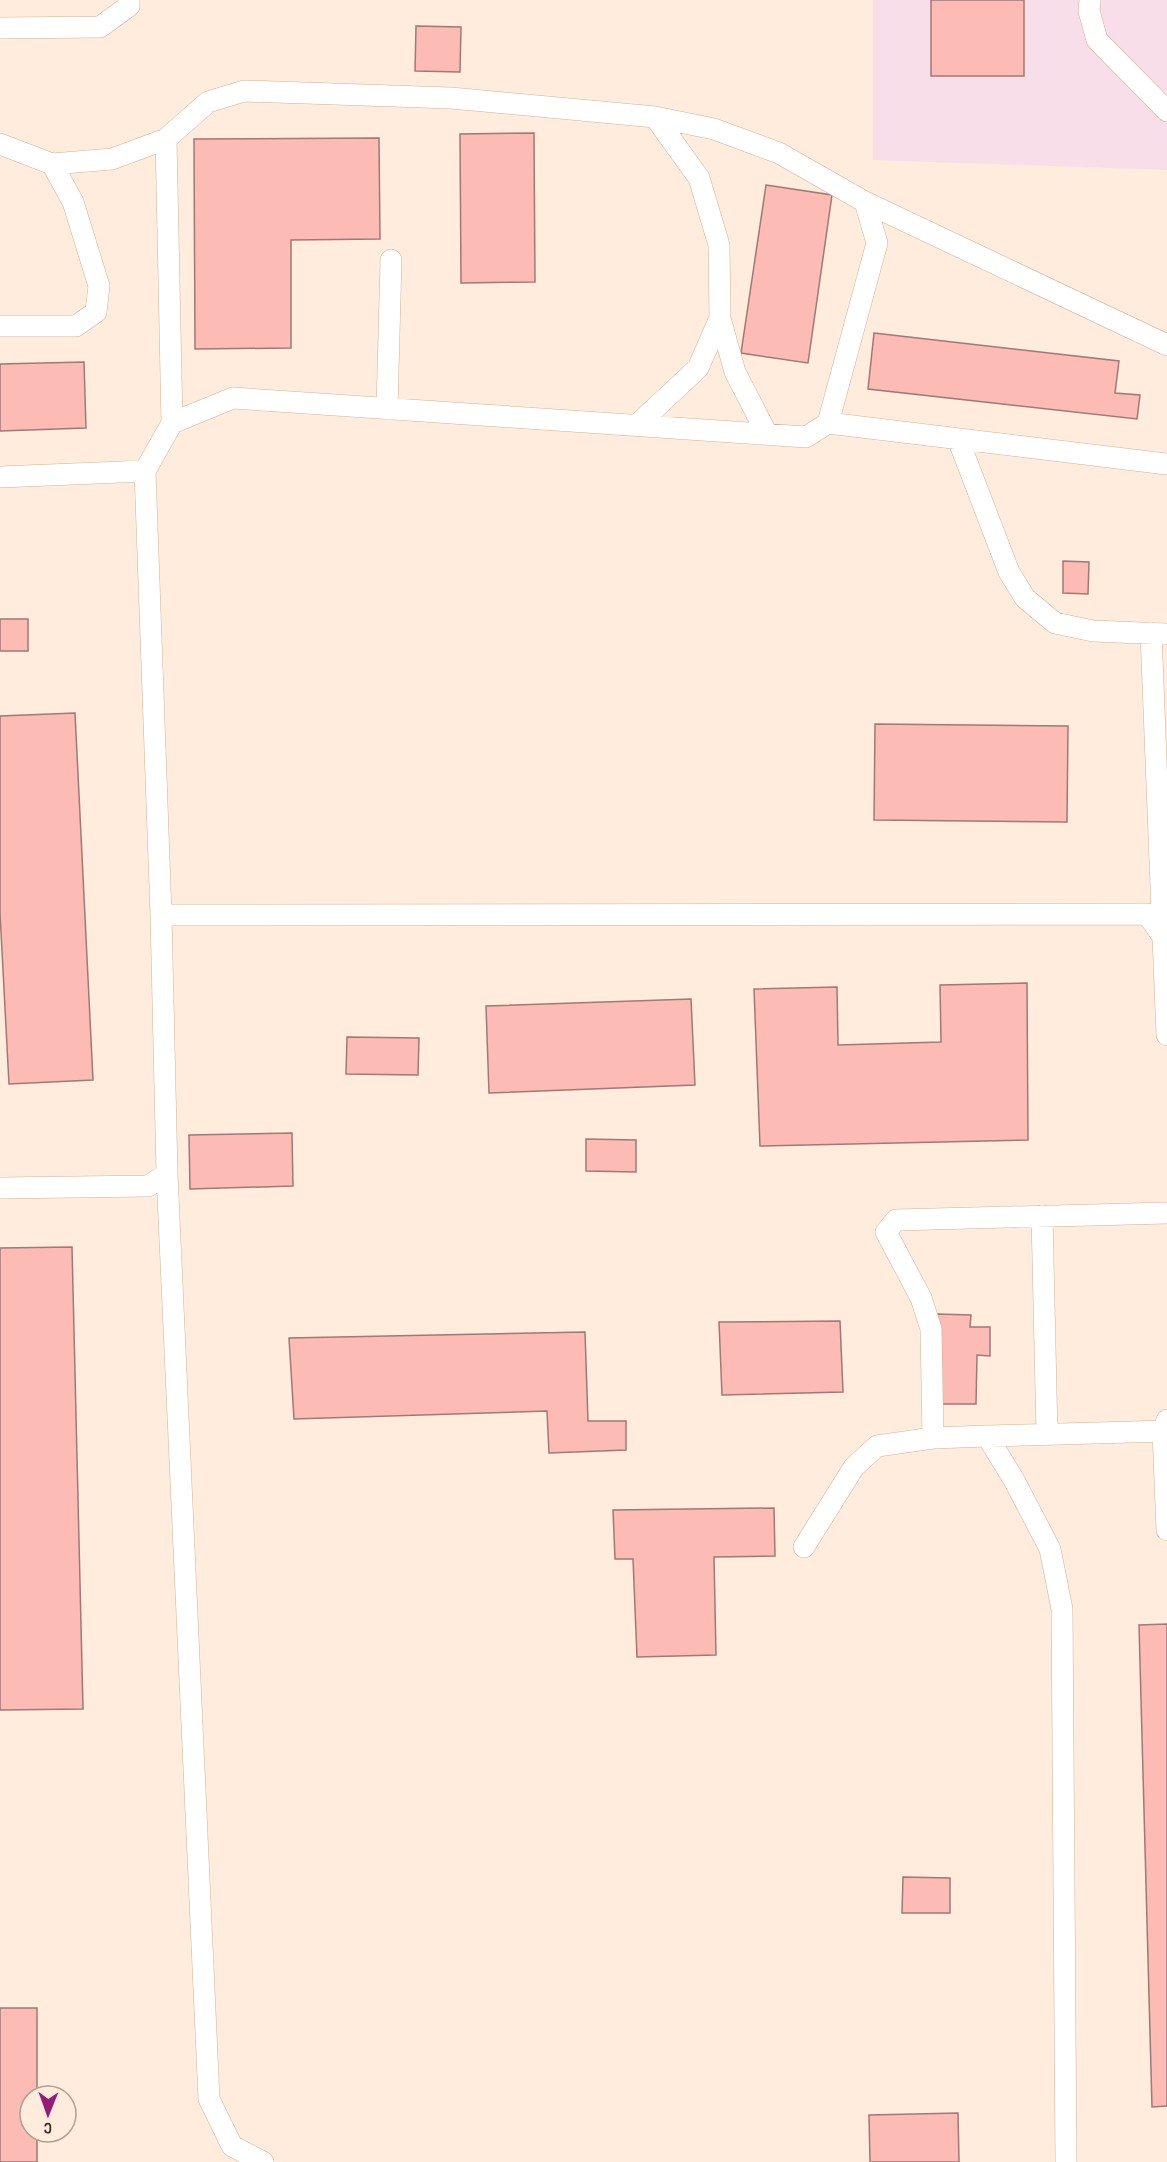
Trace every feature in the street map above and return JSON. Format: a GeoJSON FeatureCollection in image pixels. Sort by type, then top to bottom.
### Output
{"type":"FeatureCollection","features":[{"type":"Feature","properties":{"kind":"lane"},"geometry":{"type":"LineString","coordinates":[[0,28],[100,27],[129,6],[129,0]]}},
{"type":"Feature","properties":{"kind":"lane"},"geometry":{"type":"LineString","coordinates":[[1090,0],[1089,11],[1097,40],[1167,111]]}},
{"type":"Feature","properties":{"kind":"lane"},"geometry":{"type":"LineString","coordinates":[[0,144],[52,164],[112,159],[166,139],[208,102],[244,91],[451,98],[655,117],[714,129],[779,153],[865,202],[1167,345]]}},
{"type":"Feature","properties":{"kind":"lane"},"geometry":{"type":"LineString","coordinates":[[655,117],[699,178],[719,245],[720,318],[735,372],[767,434]]}},
{"type":"Feature","properties":{"kind":"lane"},"geometry":{"type":"LineString","coordinates":[[166,139],[172,423],[146,471],[161,915],[166,1174],[209,2099],[232,2146],[263,2162]]}},
{"type":"Feature","properties":{"kind":"lane"},"geometry":{"type":"LineString","coordinates":[[0,326],[76,326],[96,312],[99,286],[73,202],[52,164]]}},
{"type":"Feature","properties":{"kind":"lane"},"geometry":{"type":"LineString","coordinates":[[828,423],[877,243],[865,202]]}},
{"type":"Feature","properties":{"kind":"lane"},"geometry":{"type":"LineString","coordinates":[[387,409],[391,260]]}},
{"type":"Feature","properties":{"kind":"lane"},"geometry":{"type":"LineString","coordinates":[[637,425],[698,368],[720,318]]}},
{"type":"Feature","properties":{"kind":"lane"},"geometry":{"type":"LineString","coordinates":[[172,423],[232,399],[806,436],[828,423],[1167,464]]}},
{"type":"Feature","properties":{"kind":"lane"},"geometry":{"type":"LineString","coordinates":[[958,439],[1009,572],[1025,598],[1055,623],[1093,631],[1159,633],[1163,937],[1167,1035]]}},
{"type":"Feature","properties":{"kind":"lane"},"geometry":{"type":"LineString","coordinates":[[0,477],[146,471]]}},
{"type":"Feature","properties":{"kind":"lane"},"geometry":{"type":"LineString","coordinates":[[161,915],[1147,914],[1163,937]]}},
{"type":"Feature","properties":{"kind":"lane"},"geometry":{"type":"LineString","coordinates":[[0,1188],[148,1186],[166,1174]]}},
{"type":"Feature","properties":{"kind":"lane"},"geometry":{"type":"LineString","coordinates":[[933,1438],[931,1329],[921,1298],[886,1232],[896,1220],[1167,1213]]}},
{"type":"Feature","properties":{"kind":"lane"},"geometry":{"type":"LineString","coordinates":[[1042,1216],[1047,1434]]}},
{"type":"Feature","properties":{"kind":"lane"},"geometry":{"type":"LineString","coordinates":[[804,1547],[854,1467],[877,1446],[933,1438],[1166,1427],[1167,1530]]}},
{"type":"Feature","properties":{"kind":"lane"},"geometry":{"type":"LineString","coordinates":[[987,1436],[1014,1480],[1050,1549],[1062,1610],[1066,2162]]}},
{"type":"Feature","properties":{"kind":"shaded area"},"geometry":{"type":"Polygon","coordinates":[[[873,0],[1167,0],[1167,170],[873,160],[873,0]]]}},
{"type":"Feature","properties":{"kind":"building"},"geometry":{"type":"Polygon","coordinates":[[[931,0],[1024,0],[1024,76],[931,76],[931,0]]]}},
{"type":"Feature","properties":{"kind":"building"},"geometry":{"type":"Polygon","coordinates":[[[416,26],[461,27],[460,72],[415,71],[416,26]]]}},
{"type":"Feature","properties":{"kind":"building"},"geometry":{"type":"Polygon","coordinates":[[[534,133],[535,282],[461,283],[460,134],[534,133]]]}},
{"type":"Feature","properties":{"kind":"building"},"geometry":{"type":"Polygon","coordinates":[[[379,138],[380,239],[291,240],[291,348],[195,349],[194,139],[379,138]]]}},
{"type":"Feature","properties":{"kind":"building"},"geometry":{"type":"Polygon","coordinates":[[[766,185],[832,195],[808,363],[741,353],[766,185]]]}},
{"type":"Feature","properties":{"kind":"building"},"geometry":{"type":"Polygon","coordinates":[[[874,333],[1119,361],[1115,393],[1140,395],[1137,419],[868,389],[874,333]]]}},
{"type":"Feature","properties":{"kind":"building"},"geometry":{"type":"Polygon","coordinates":[[[84,362],[86,428],[0,431],[0,364],[84,362]]]}},
{"type":"Feature","properties":{"kind":"building"},"geometry":{"type":"Polygon","coordinates":[[[1063,561],[1089,562],[1088,594],[1063,593],[1063,561]]]}},
{"type":"Feature","properties":{"kind":"building"},"geometry":{"type":"Polygon","coordinates":[[[0,619],[28,619],[28,651],[0,651],[0,619]]]}},
{"type":"Feature","properties":{"kind":"building"},"geometry":{"type":"Polygon","coordinates":[[[75,713],[93,1080],[9,1084],[0,913],[0,716],[75,713]]]}},
{"type":"Feature","properties":{"kind":"building"},"geometry":{"type":"Polygon","coordinates":[[[875,724],[1068,726],[1067,822],[874,820],[875,724]]]}},
{"type":"Feature","properties":{"kind":"building"},"geometry":{"type":"Polygon","coordinates":[[[1027,983],[1028,1140],[760,1146],[754,989],[837,987],[838,1045],[941,1042],[940,985],[1027,983]]]}},
{"type":"Feature","properties":{"kind":"building"},"geometry":{"type":"Polygon","coordinates":[[[691,999],[695,1085],[489,1093],[486,1006],[691,999]]]}},
{"type":"Feature","properties":{"kind":"building"},"geometry":{"type":"Polygon","coordinates":[[[347,1037],[419,1038],[418,1075],[346,1074],[347,1037]]]}},
{"type":"Feature","properties":{"kind":"building"},"geometry":{"type":"Polygon","coordinates":[[[292,1133],[293,1186],[190,1189],[189,1135],[292,1133]]]}},
{"type":"Feature","properties":{"kind":"building"},"geometry":{"type":"Polygon","coordinates":[[[586,1139],[636,1140],[636,1172],[586,1171],[586,1139]]]}},
{"type":"Feature","properties":{"kind":"building"},"geometry":{"type":"Polygon","coordinates":[[[72,1247],[83,1709],[0,1710],[0,1248],[72,1247]]]}},
{"type":"Feature","properties":{"kind":"building"},"geometry":{"type":"Polygon","coordinates":[[[937,1314],[971,1315],[970,1327],[990,1327],[990,1356],[977,1355],[976,1404],[935,1404],[937,1314]]]}},
{"type":"Feature","properties":{"kind":"building"},"geometry":{"type":"Polygon","coordinates":[[[840,1321],[843,1392],[722,1395],[719,1322],[840,1321]]]}},
{"type":"Feature","properties":{"kind":"building"},"geometry":{"type":"Polygon","coordinates":[[[585,1332],[588,1421],[626,1421],[626,1450],[549,1453],[547,1411],[294,1419],[289,1338],[585,1332]]]}},
{"type":"Feature","properties":{"kind":"building"},"geometry":{"type":"Polygon","coordinates":[[[774,1508],[775,1556],[714,1557],[716,1655],[637,1657],[633,1559],[615,1559],[613,1510],[774,1508]]]}},
{"type":"Feature","properties":{"kind":"building"},"geometry":{"type":"Polygon","coordinates":[[[1167,1624],[1167,2106],[1152,2107],[1139,1625],[1167,1624]]]}},
{"type":"Feature","properties":{"kind":"building"},"geometry":{"type":"Polygon","coordinates":[[[903,1877],[950,1878],[950,1913],[902,1913],[903,1877]]]}},
{"type":"Feature","properties":{"kind":"building"},"geometry":{"type":"Polygon","coordinates":[[[0,2008],[37,2008],[37,2084],[18,2084],[18,2144],[37,2144],[37,2162],[0,2162],[0,2008]]]}},
{"type":"Feature","properties":{"kind":"building"},"geometry":{"type":"Polygon","coordinates":[[[958,2113],[959,2162],[870,2162],[869,2115],[958,2113]]]}}]}
